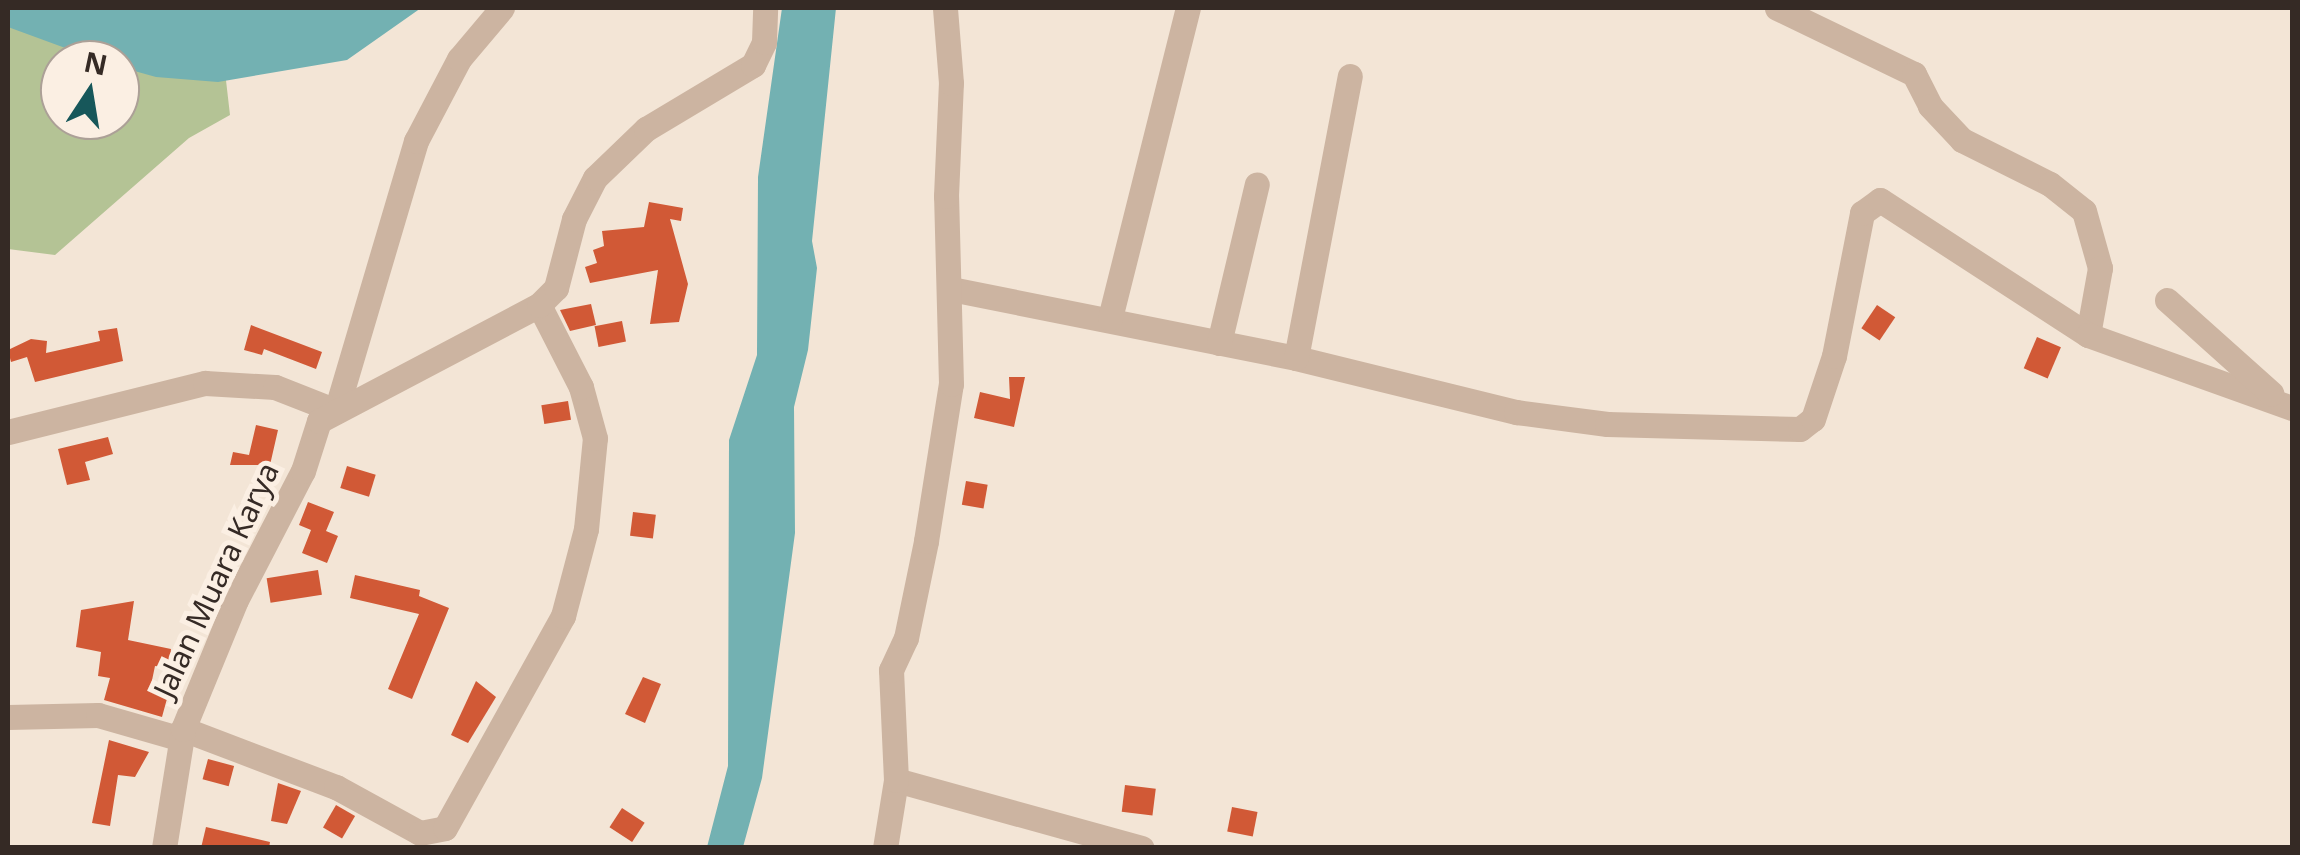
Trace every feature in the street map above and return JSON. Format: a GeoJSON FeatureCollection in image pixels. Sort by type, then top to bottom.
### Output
{"type":"FeatureCollection","features":[{"type":"Feature","properties":{"kind":"street"},"geometry":{"type":"LineString","coordinates":[[336,411],[416,140],[459,59],[502,8]]}},
{"type":"Feature","properties":{"kind":"street"},"geometry":{"type":"LineString","coordinates":[[8,432],[205,383],[276,387],[336,411],[540,305],[556,288],[574,219],[594,178],[646,129],[752,66],[764,42],[765,8]]}},
{"type":"Feature","properties":{"kind":"street"},"geometry":{"type":"LineString","coordinates":[[885,848],[896,780],[891,670],[906,638],[952,384],[952,82],[945,8]]}},
{"type":"Feature","properties":{"kind":"street"},"geometry":{"type":"LineString","coordinates":[[1110,318],[1188,8]]}},
{"type":"Feature","properties":{"kind":"street"},"geometry":{"type":"LineString","coordinates":[[1777,8],[1914,74],[1930,106],[1962,140],[2050,184],[2084,211],[2100,268],[2088,335]]}},
{"type":"Feature","properties":{"kind":"street"},"geometry":{"type":"LineString","coordinates":[[1296,358],[1350,76]]}},
{"type":"Feature","properties":{"kind":"street"},"geometry":{"type":"LineString","coordinates":[[1219,342],[1257,184]]}},
{"type":"Feature","properties":{"kind":"street"},"geometry":{"type":"LineString","coordinates":[[950,289],[1110,318],[1551,417],[1807,428],[1834,356],[1862,213],[1880,200],[2088,335],[2288,406]]}},
{"type":"Feature","properties":{"kind":"street"},"geometry":{"type":"LineString","coordinates":[[2167,300],[2288,406]]}},
{"type":"Feature","properties":{"kind":"street"},"geometry":{"type":"LineString","coordinates":[[8,716],[98,714],[182,734],[336,786],[420,833],[446,828],[563,616],[588,517],[595,438],[581,388],[540,305]]}},
{"type":"Feature","properties":{"kind":"street","name":"Jalan Muara Karya"},"geometry":{"type":"LineString","coordinates":[[164,848],[182,734],[236,600],[303,471],[318,421],[336,411]]}},
{"type":"Feature","properties":{"kind":"street"},"geometry":{"type":"LineString","coordinates":[[896,780],[1142,848]]}},
{"type":"Feature","properties":{"kind":"green space"},"geometry":{"type":"Polygon","coordinates":[[[8,12],[127,40],[40,40],[40,140],[140,140],[140,43],[224,63],[230,115],[189,138],[55,255],[8,249],[8,12]]]}},
{"type":"Feature","properties":{"kind":"water"},"geometry":{"type":"Polygon","coordinates":[[[8,8],[421,8],[347,60],[218,82],[140,73],[140,40],[43,40],[8,27],[8,8]]]}},
{"type":"Feature","properties":{"kind":"water"},"geometry":{"type":"Polygon","coordinates":[[[782,8],[836,8],[812,241],[817,268],[808,350],[794,407],[795,533],[762,778],[743,847],[707,847],[728,766],[729,440],[757,355],[758,177],[782,8]]]}},
{"type":"Feature","properties":{"kind":"building"},"geometry":{"type":"Polygon","coordinates":[[[649,202],[683,208],[681,221],[670,219],[688,284],[679,322],[650,324],[658,270],[590,283],[585,267],[597,263],[593,250],[604,246],[602,231],[644,227],[649,202]]]}},
{"type":"Feature","properties":{"kind":"building"},"geometry":{"type":"Polygon","coordinates":[[[591,304],[596,325],[570,331],[560,310],[591,304]]]}},
{"type":"Feature","properties":{"kind":"building"},"geometry":{"type":"Polygon","coordinates":[[[1877,305],[1895,317],[1880,341],[1861,328],[1877,305]]]}},
{"type":"Feature","properties":{"kind":"building"},"geometry":{"type":"Polygon","coordinates":[[[622,321],[626,342],[599,347],[595,326],[622,321]]]}},
{"type":"Feature","properties":{"kind":"building"},"geometry":{"type":"Polygon","coordinates":[[[251,325],[322,352],[316,369],[264,349],[262,355],[244,350],[251,325]]]}},
{"type":"Feature","properties":{"kind":"building"},"geometry":{"type":"Polygon","coordinates":[[[117,328],[123,361],[35,382],[27,357],[11,362],[8,350],[31,339],[47,341],[46,353],[100,341],[98,331],[117,328]]]}},
{"type":"Feature","properties":{"kind":"building"},"geometry":{"type":"Polygon","coordinates":[[[2037,337],[2061,347],[2048,378],[2024,368],[2037,337]]]}},
{"type":"Feature","properties":{"kind":"building"},"geometry":{"type":"Polygon","coordinates":[[[1009,377],[1025,377],[1014,427],[974,418],[980,392],[1010,399],[1009,377]]]}},
{"type":"Feature","properties":{"kind":"building"},"geometry":{"type":"Polygon","coordinates":[[[568,401],[571,420],[544,424],[541,405],[568,401]]]}},
{"type":"Feature","properties":{"kind":"building"},"geometry":{"type":"Polygon","coordinates":[[[256,425],[278,430],[270,465],[230,465],[233,452],[249,455],[256,425]]]}},
{"type":"Feature","properties":{"kind":"building"},"geometry":{"type":"Polygon","coordinates":[[[108,437],[113,454],[85,462],[90,480],[67,485],[58,449],[108,437]]]}},
{"type":"Feature","properties":{"kind":"building"},"geometry":{"type":"Polygon","coordinates":[[[347,466],[376,475],[369,497],[340,488],[347,466]]]}},
{"type":"Feature","properties":{"kind":"building"},"geometry":{"type":"Polygon","coordinates":[[[966,481],[988,485],[983,508],[962,505],[966,481]]]}},
{"type":"Feature","properties":{"kind":"building"},"geometry":{"type":"Polygon","coordinates":[[[308,502],[334,512],[326,531],[338,536],[327,563],[302,553],[311,530],[299,525],[308,502]]]}},
{"type":"Feature","properties":{"kind":"building"},"geometry":{"type":"Polygon","coordinates":[[[633,512],[656,515],[653,539],[630,536],[633,512]]]}},
{"type":"Feature","properties":{"kind":"building"},"geometry":{"type":"Polygon","coordinates":[[[318,570],[322,595],[271,603],[267,578],[318,570]]]}},
{"type":"Feature","properties":{"kind":"building"},"geometry":{"type":"Polygon","coordinates":[[[355,575],[420,590],[419,596],[449,608],[412,699],[388,689],[419,614],[350,598],[355,575]]]}},
{"type":"Feature","properties":{"kind":"building"},"geometry":{"type":"Polygon","coordinates":[[[134,601],[128,640],[171,649],[169,668],[155,666],[150,690],[168,695],[162,717],[104,700],[110,678],[98,676],[101,652],[76,647],[81,610],[134,601]]]}},
{"type":"Feature","properties":{"kind":"building"},"geometry":{"type":"Polygon","coordinates":[[[643,677],[661,684],[645,723],[625,714],[643,677]]]}},
{"type":"Feature","properties":{"kind":"building"},"geometry":{"type":"Polygon","coordinates":[[[476,681],[496,697],[468,743],[451,735],[476,681]]]}},
{"type":"Feature","properties":{"kind":"building"},"geometry":{"type":"Polygon","coordinates":[[[109,740],[149,752],[135,777],[118,775],[110,826],[92,823],[109,740]]]}},
{"type":"Feature","properties":{"kind":"building"},"geometry":{"type":"Polygon","coordinates":[[[208,759],[234,766],[229,786],[203,779],[208,759]]]}},
{"type":"Feature","properties":{"kind":"building"},"geometry":{"type":"Polygon","coordinates":[[[278,783],[301,791],[287,824],[271,821],[278,783]]]}},
{"type":"Feature","properties":{"kind":"building"},"geometry":{"type":"Polygon","coordinates":[[[1125,785],[1156,789],[1152,816],[1122,812],[1125,785]]]}},
{"type":"Feature","properties":{"kind":"building"},"geometry":{"type":"Polygon","coordinates":[[[336,805],[355,816],[342,839],[323,828],[336,805]]]}},
{"type":"Feature","properties":{"kind":"building"},"geometry":{"type":"Polygon","coordinates":[[[1232,807],[1258,812],[1253,837],[1227,832],[1232,807]]]}},
{"type":"Feature","properties":{"kind":"building"},"geometry":{"type":"Polygon","coordinates":[[[622,808],[645,823],[632,842],[609,827],[622,808]]]}},
{"type":"Feature","properties":{"kind":"building"},"geometry":{"type":"Polygon","coordinates":[[[206,827],[270,842],[269,848],[201,848],[206,827]]]}}]}
